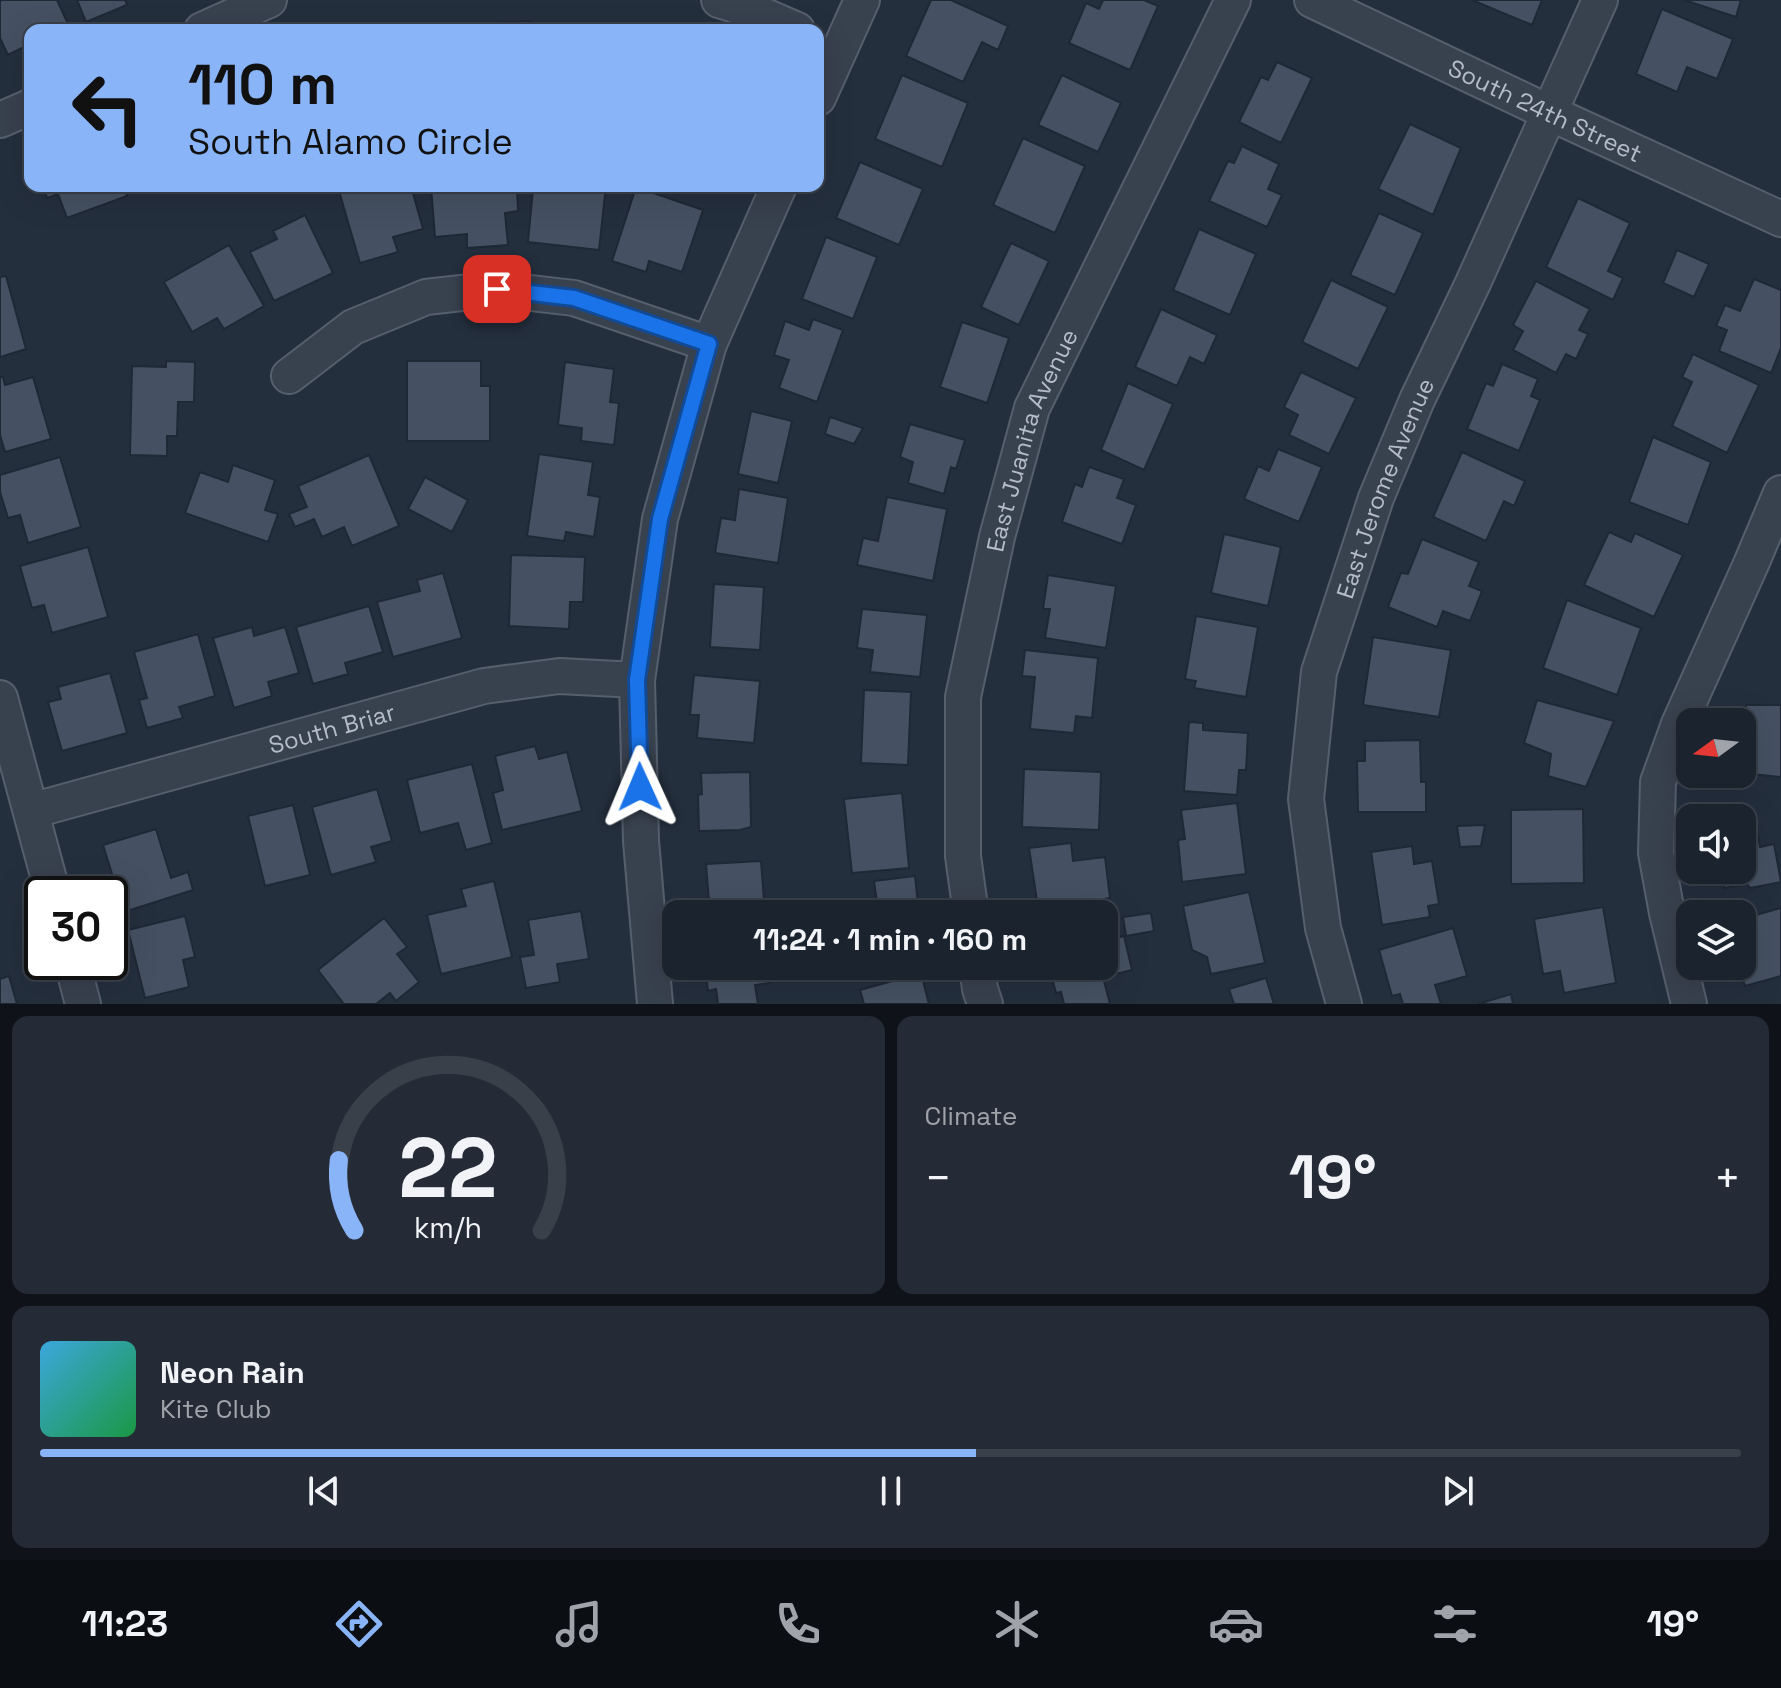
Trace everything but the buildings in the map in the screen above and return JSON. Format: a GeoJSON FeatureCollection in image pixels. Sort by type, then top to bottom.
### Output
{"type":"FeatureCollection","features":[{"type":"Feature","properties":{"kind":"street"},"geometry":{"type":"LineString","coordinates":[[215,24],[269,0]]}},
{"type":"Feature","properties":{"kind":"street"},"geometry":{"type":"LineString","coordinates":[[719,0],[783,24]]}},
{"type":"Feature","properties":{"kind":"street"},"geometry":{"type":"LineString","coordinates":[[824,69],[829,44],[862,0]]}},
{"type":"Feature","properties":{"kind":"street","name":"East Juanita Avenue"},"geometry":{"type":"LineString","coordinates":[[969,900],[963,856],[963,697],[997,537],[1032,408],[1233,0]]}},
{"type":"Feature","properties":{"kind":"street","name":"South 24th Street"},"geometry":{"type":"LineString","coordinates":[[1312,0],[1781,219]]}},
{"type":"Feature","properties":{"kind":"street","name":"East Jerome Avenue"},"geometry":{"type":"LineString","coordinates":[[1344,1004],[1323,928],[1306,799],[1319,672],[1376,498],[1417,400],[1600,0]]}},
{"type":"Feature","properties":{"kind":"street"},"geometry":{"type":"LineString","coordinates":[[0,120],[24,110]]}},
{"type":"Feature","properties":{"kind":"street"},"geometry":{"type":"LineString","coordinates":[[655,1004],[641,841],[637,680],[660,519],[709,344],[776,192]]}},
{"type":"Feature","properties":{"kind":"street"},"geometry":{"type":"LineString","coordinates":[[289,376],[353,327],[426,297],[497,289],[574,298],[709,344]]}},
{"type":"Feature","properties":{"kind":"street"},"geometry":{"type":"LineString","coordinates":[[1689,1004],[1656,853],[1658,782],[1679,724],[1781,493]]}},
{"type":"Feature","properties":{"kind":"street","name":"South Briar"},"geometry":{"type":"LineString","coordinates":[[31,811],[484,686],[559,676],[637,680]]}},
{"type":"Feature","properties":{"kind":"street"},"geometry":{"type":"LineString","coordinates":[[0,698],[48,876]]}},
{"type":"Feature","properties":{"kind":"street"},"geometry":{"type":"LineString","coordinates":[[77,980],[83,1004]]}},
{"type":"Feature","properties":{"kind":"street"},"geometry":{"type":"LineString","coordinates":[[980,980],[985,1004]]}},
{"type":"Feature","properties":{"kind":"route"},"geometry":{"type":"LineString","coordinates":[[497,289],[574,298],[709,344],[660,519],[637,680],[640,787]]}}]}
